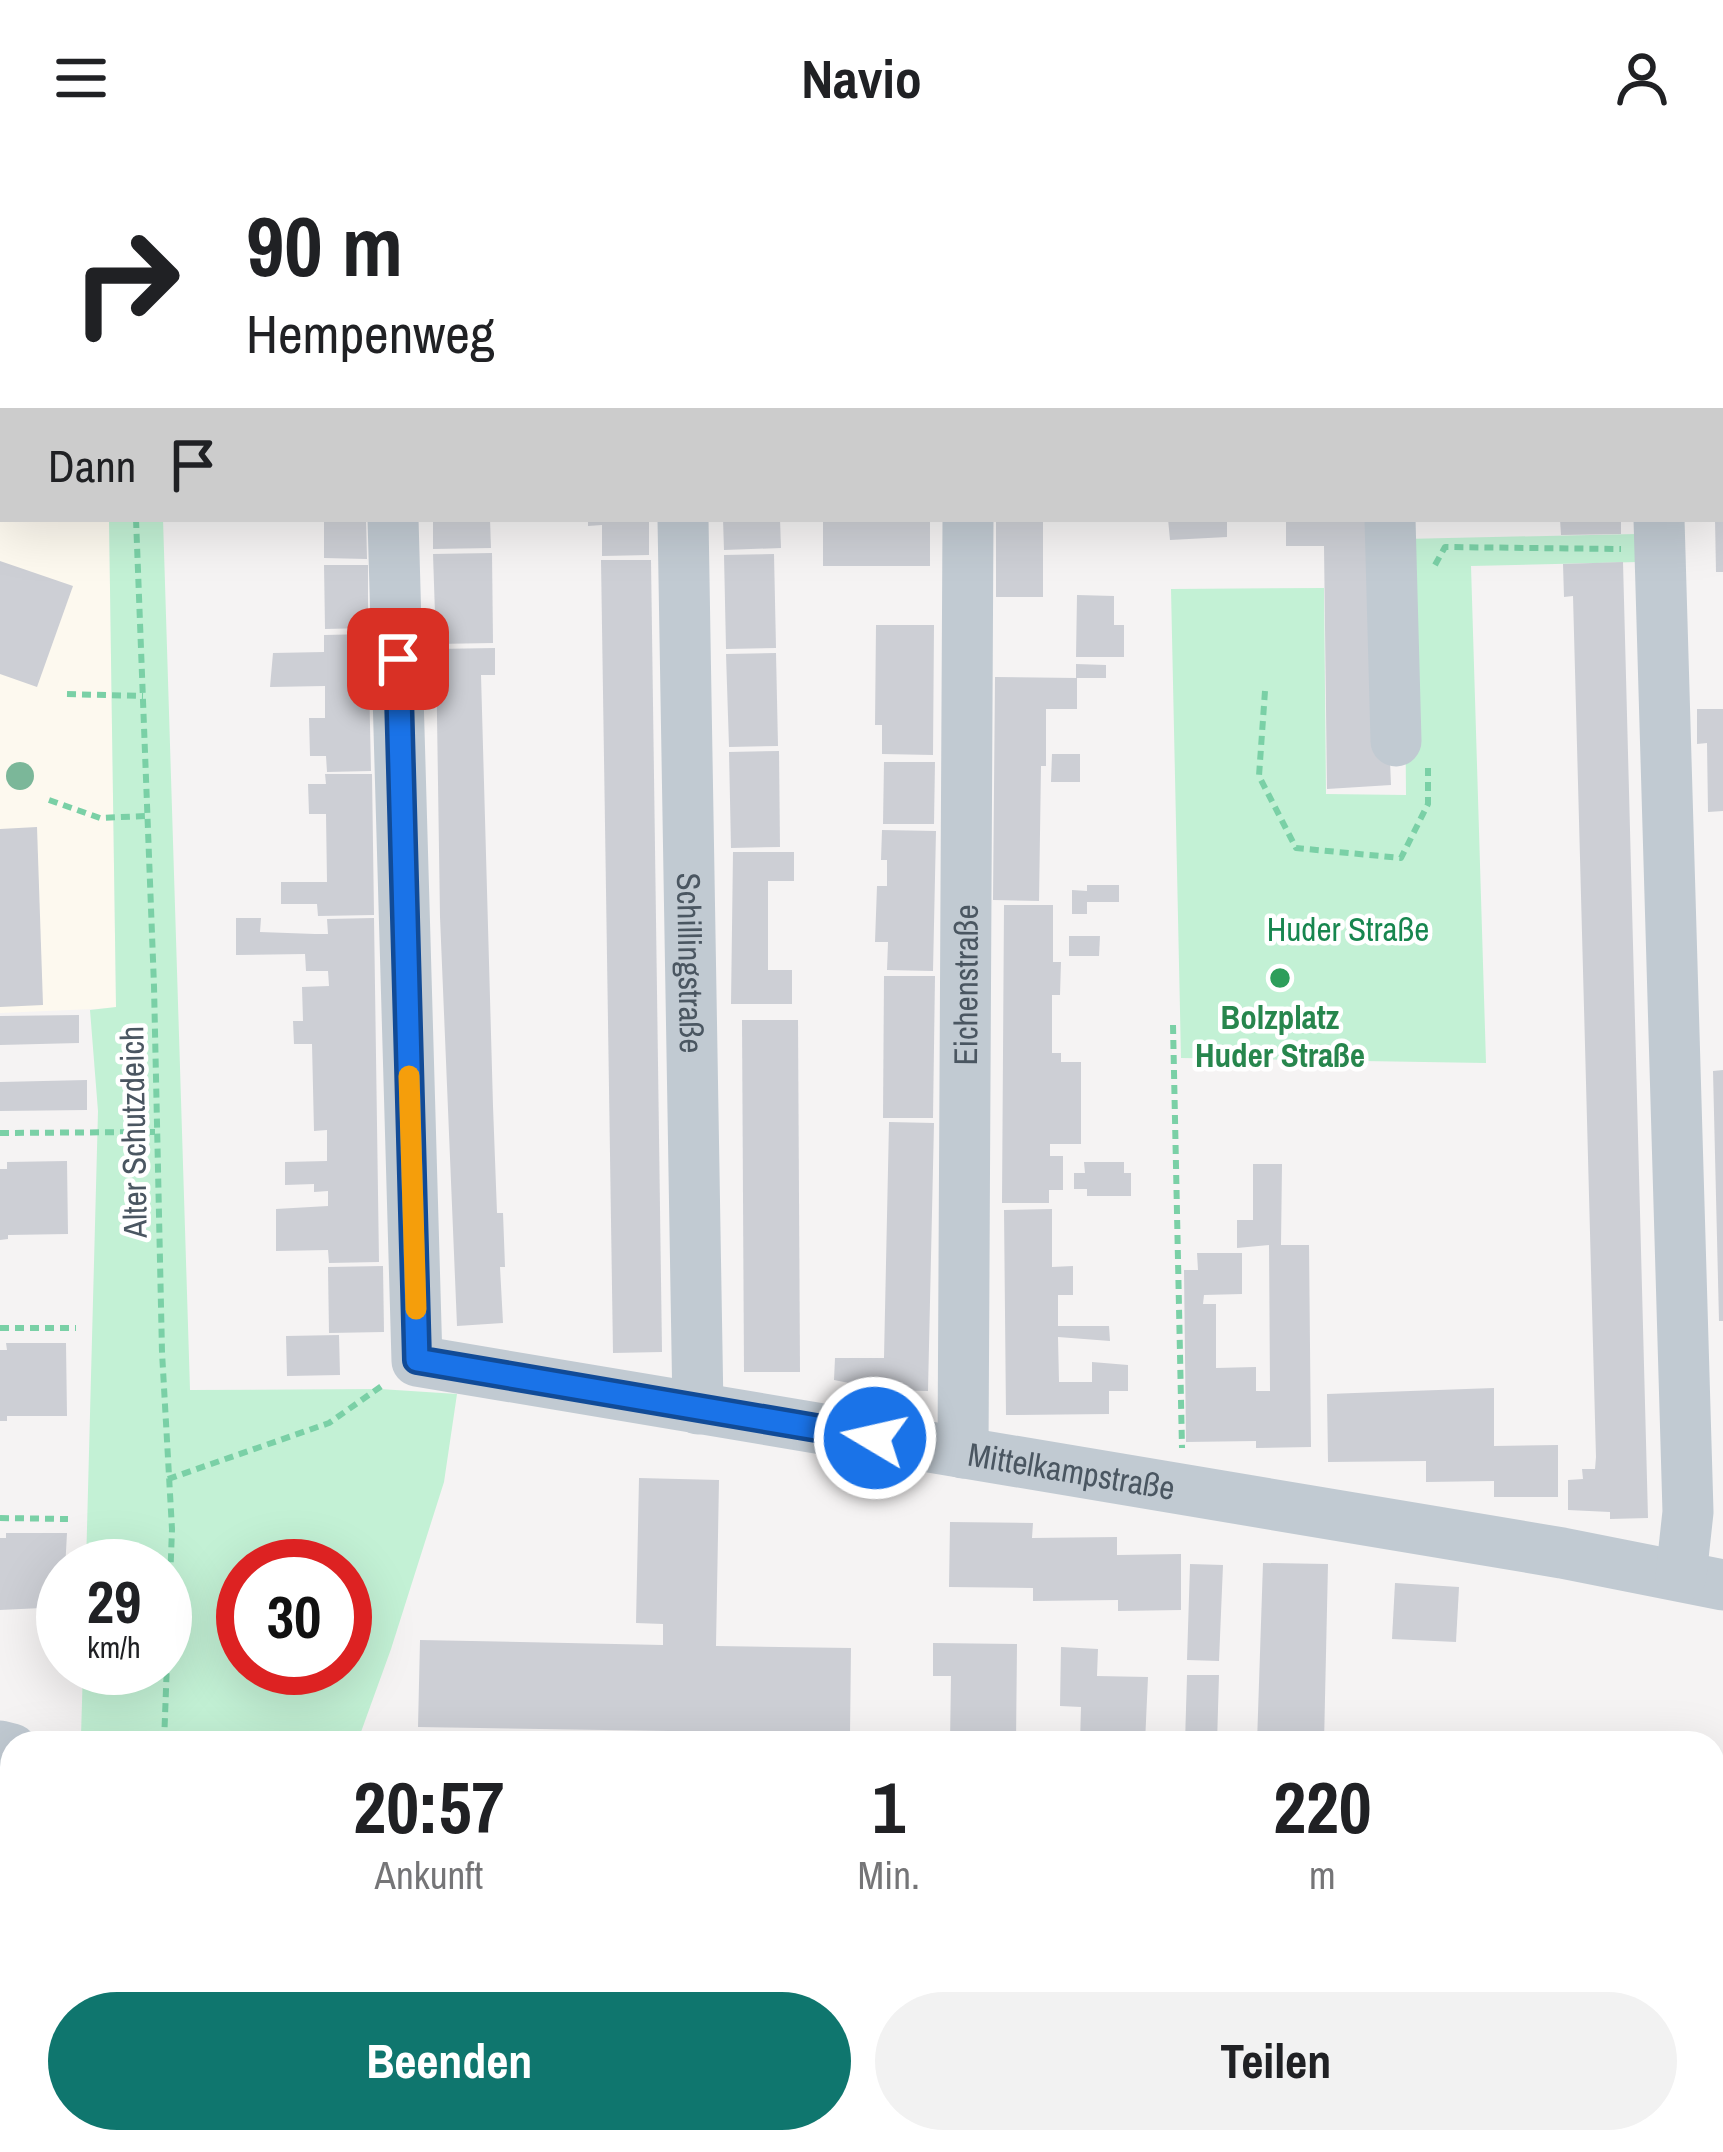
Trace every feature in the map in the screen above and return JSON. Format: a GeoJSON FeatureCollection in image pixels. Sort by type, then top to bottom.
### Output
{"type":"FeatureCollection","features":[{"type":"Feature","properties":{"kind":"street"},"geometry":{"type":"LineString","coordinates":[[394,522],[417,1360]]}},
{"type":"Feature","properties":{"kind":"street","name":"Schillingstraße"},"geometry":{"type":"LineString","coordinates":[[683,522],[698,1409]]}},
{"type":"Feature","properties":{"kind":"street","name":"Eichenstraße"},"geometry":{"type":"LineString","coordinates":[[963,1453],[968,522]]}},
{"type":"Feature","properties":{"kind":"street"},"geometry":{"type":"LineString","coordinates":[[1390,522],[1412,750]]}},
{"type":"Feature","properties":{"kind":"street"},"geometry":{"type":"LineString","coordinates":[[1659,534],[1688,1512],[1702,1580]]}},
{"type":"Feature","properties":{"kind":"street","name":"Mittelkampstraße"},"geometry":{"type":"LineString","coordinates":[[417,1360],[1702,1580]]}},
{"type":"Feature","properties":{"kind":"path","name":"Alter Schutzdeich"},"geometry":{"type":"LineString","coordinates":[[136,522],[172,1529],[164,1731]]}},
{"type":"Feature","properties":{"kind":"path"},"geometry":{"type":"LineString","coordinates":[[1429,574],[1445,547],[1659,534]]}},
{"type":"Feature","properties":{"kind":"path"},"geometry":{"type":"LineString","coordinates":[[1264,691],[1259,776],[1296,848],[1401,858],[1428,804],[1412,750]]}},
{"type":"Feature","properties":{"kind":"path"},"geometry":{"type":"LineString","coordinates":[[67,694],[142,696]]}},
{"type":"Feature","properties":{"kind":"path"},"geometry":{"type":"LineString","coordinates":[[50,800],[100,818],[146,815]]}},
{"type":"Feature","properties":{"kind":"path"},"geometry":{"type":"LineString","coordinates":[[1173,1025],[1182,1488]]}},
{"type":"Feature","properties":{"kind":"path"},"geometry":{"type":"LineString","coordinates":[[0,1133],[155,1132]]}},
{"type":"Feature","properties":{"kind":"path"},"geometry":{"type":"LineString","coordinates":[[0,1328],[76,1328]]}},
{"type":"Feature","properties":{"kind":"path"},"geometry":{"type":"LineString","coordinates":[[168,1479],[329,1423],[417,1360]]}},
{"type":"Feature","properties":{"kind":"path"},"geometry":{"type":"LineString","coordinates":[[0,1518],[68,1519]]}},
{"type":"Feature","properties":{"kind":"shaded area"},"geometry":{"type":"Polygon","coordinates":[[[0,522],[109,522],[116,1008],[0,1013],[0,522]]]}},
{"type":"Feature","properties":{"kind":"green space"},"geometry":{"type":"Polygon","coordinates":[[[109,522],[163,522],[190,1390],[380,1389],[457,1394],[444,1482],[361,1731],[81,1731],[82,1695],[192,1695],[192,1539],[87,1539],[98,1111],[90,1010],[116,1007],[109,522]]]}},
{"type":"Feature","properties":{"kind":"green space","name":"Huder Straße"},"geometry":{"type":"Polygon","coordinates":[[[1636,534],[1638,562],[1471,566],[1486,1063],[1181,1058],[1171,589],[1324,588],[1326,794],[1406,795],[1404,539],[1636,534]]]}},
{"type":"Feature","properties":{"kind":"building"},"geometry":{"type":"Polygon","coordinates":[[[324,522],[366,522],[367,559],[324,558],[324,522]]]}},
{"type":"Feature","properties":{"kind":"building"},"geometry":{"type":"Polygon","coordinates":[[[433,522],[490,522],[491,548],[433,549],[433,522]]]}},
{"type":"Feature","properties":{"kind":"building"},"geometry":{"type":"Polygon","coordinates":[[[588,522],[649,522],[649,555],[602,556],[602,525],[588,526],[588,522]]]}},
{"type":"Feature","properties":{"kind":"building"},"geometry":{"type":"Polygon","coordinates":[[[723,522],[780,522],[781,548],[724,550],[723,522]]]}},
{"type":"Feature","properties":{"kind":"building"},"geometry":{"type":"Polygon","coordinates":[[[823,522],[930,522],[930,566],[823,566],[823,522]]]}},
{"type":"Feature","properties":{"kind":"building"},"geometry":{"type":"Polygon","coordinates":[[[996,522],[1043,522],[1043,597],[996,597],[996,522]]]}},
{"type":"Feature","properties":{"kind":"building"},"geometry":{"type":"Polygon","coordinates":[[[1168,522],[1227,522],[1227,537],[1170,540],[1168,522]]]}},
{"type":"Feature","properties":{"kind":"building"},"geometry":{"type":"Polygon","coordinates":[[[1286,522],[1380,522],[1391,785],[1327,789],[1324,546],[1286,546],[1286,522]]]}},
{"type":"Feature","properties":{"kind":"building"},"geometry":{"type":"Polygon","coordinates":[[[1560,522],[1621,522],[1621,534],[1561,535],[1560,522]]]}},
{"type":"Feature","properties":{"kind":"building"},"geometry":{"type":"Polygon","coordinates":[[[1715,522],[1723,522],[1723,572],[1716,572],[1715,522]]]}},
{"type":"Feature","properties":{"kind":"building"},"geometry":{"type":"Polygon","coordinates":[[[492,553],[493,643],[436,644],[433,554],[492,553]]]}},
{"type":"Feature","properties":{"kind":"building"},"geometry":{"type":"Polygon","coordinates":[[[774,554],[776,648],[726,649],[724,555],[774,554]]]}},
{"type":"Feature","properties":{"kind":"building"},"geometry":{"type":"Polygon","coordinates":[[[601,560],[651,560],[662,1352],[613,1353],[601,560]]]}},
{"type":"Feature","properties":{"kind":"building"},"geometry":{"type":"Polygon","coordinates":[[[0,561],[73,586],[37,687],[0,674],[0,561]]]}},
{"type":"Feature","properties":{"kind":"building"},"geometry":{"type":"Polygon","coordinates":[[[1623,562],[1648,1518],[1610,1519],[1610,1512],[1568,1510],[1568,1480],[1583,1479],[1582,1469],[1595,1469],[1596,1457],[1573,596],[1564,597],[1563,564],[1623,562]]]}},
{"type":"Feature","properties":{"kind":"building"},"geometry":{"type":"Polygon","coordinates":[[[324,565],[368,565],[368,628],[325,629],[324,565]]]}},
{"type":"Feature","properties":{"kind":"building"},"geometry":{"type":"Polygon","coordinates":[[[1077,595],[1114,596],[1114,625],[1124,625],[1124,657],[1076,657],[1077,595]]]}},
{"type":"Feature","properties":{"kind":"building"},"geometry":{"type":"Polygon","coordinates":[[[876,625],[934,625],[933,755],[882,754],[882,725],[875,725],[876,625]]]}},
{"type":"Feature","properties":{"kind":"building"},"geometry":{"type":"Polygon","coordinates":[[[368,634],[371,771],[327,772],[326,756],[310,756],[309,718],[325,718],[325,686],[270,687],[273,653],[324,652],[324,635],[368,634]]]}},
{"type":"Feature","properties":{"kind":"building"},"geometry":{"type":"Polygon","coordinates":[[[495,648],[495,675],[481,675],[497,1213],[503,1213],[505,1267],[500,1267],[503,1323],[457,1326],[440,917],[436,649],[495,648]]]}},
{"type":"Feature","properties":{"kind":"building"},"geometry":{"type":"Polygon","coordinates":[[[776,653],[778,746],[729,747],[726,654],[776,653]]]}},
{"type":"Feature","properties":{"kind":"building"},"geometry":{"type":"Polygon","coordinates":[[[1076,664],[1106,665],[1106,678],[1076,678],[1076,664]]]}},
{"type":"Feature","properties":{"kind":"building"},"geometry":{"type":"Polygon","coordinates":[[[995,677],[1077,678],[1077,709],[1046,709],[1039,901],[993,900],[995,677]]]}},
{"type":"Feature","properties":{"kind":"building"},"geometry":{"type":"Polygon","coordinates":[[[1697,709],[1723,709],[1723,811],[1708,812],[1707,743],[1697,744],[1697,709]]]}},
{"type":"Feature","properties":{"kind":"building"},"geometry":{"type":"Polygon","coordinates":[[[779,751],[780,847],[731,848],[729,752],[779,751]]]}},
{"type":"Feature","properties":{"kind":"building"},"geometry":{"type":"Polygon","coordinates":[[[1052,754],[1080,754],[1080,782],[1051,782],[1052,754]]]}},
{"type":"Feature","properties":{"kind":"building"},"geometry":{"type":"Polygon","coordinates":[[[884,762],[935,762],[934,824],[883,824],[884,762]]]}},
{"type":"Feature","properties":{"kind":"building"},"geometry":{"type":"Polygon","coordinates":[[[325,774],[372,774],[374,915],[318,916],[317,904],[281,904],[281,882],[327,882],[326,814],[309,814],[308,784],[326,784],[325,774]]]}},
{"type":"Feature","properties":{"kind":"building"},"geometry":{"type":"Polygon","coordinates":[[[37,827],[43,1005],[0,1007],[0,829],[37,827]]]}},
{"type":"Feature","properties":{"kind":"building"},"geometry":{"type":"Polygon","coordinates":[[[882,830],[936,831],[933,971],[887,970],[888,942],[875,942],[877,886],[887,886],[887,860],[881,860],[882,830]]]}},
{"type":"Feature","properties":{"kind":"building"},"geometry":{"type":"Polygon","coordinates":[[[733,852],[794,852],[794,881],[768,881],[768,970],[792,970],[792,1004],[731,1004],[733,852]]]}},
{"type":"Feature","properties":{"kind":"building"},"geometry":{"type":"Polygon","coordinates":[[[1087,885],[1119,885],[1119,902],[1087,902],[1087,914],[1072,914],[1072,890],[1087,891],[1087,885]]]}},
{"type":"Feature","properties":{"kind":"building"},"geometry":{"type":"Polygon","coordinates":[[[1004,905],[1053,905],[1053,962],[1061,962],[1060,995],[1052,995],[1052,1053],[1061,1053],[1061,1062],[1081,1062],[1081,1144],[1050,1144],[1050,1156],[1063,1156],[1063,1190],[1049,1190],[1049,1203],[1002,1203],[1004,905]]]}},
{"type":"Feature","properties":{"kind":"building"},"geometry":{"type":"Polygon","coordinates":[[[236,918],[261,918],[260,932],[328,934],[327,919],[374,918],[379,1262],[329,1263],[328,1250],[276,1251],[276,1209],[328,1206],[328,1191],[314,1192],[314,1184],[285,1185],[285,1162],[327,1161],[327,1130],[314,1131],[312,1044],[294,1044],[293,1021],[303,1021],[302,987],[329,986],[328,971],[306,971],[305,954],[236,955],[236,918]]]}},
{"type":"Feature","properties":{"kind":"building"},"geometry":{"type":"Polygon","coordinates":[[[1069,936],[1100,936],[1099,956],[1069,956],[1069,936]]]}},
{"type":"Feature","properties":{"kind":"building"},"geometry":{"type":"Polygon","coordinates":[[[884,976],[935,976],[933,1118],[883,1118],[884,976]]]}},
{"type":"Feature","properties":{"kind":"building"},"geometry":{"type":"Polygon","coordinates":[[[79,1015],[79,1043],[0,1045],[0,1016],[79,1015]]]}},
{"type":"Feature","properties":{"kind":"building"},"geometry":{"type":"Polygon","coordinates":[[[742,1020],[798,1020],[800,1372],[744,1372],[742,1020]]]}},
{"type":"Feature","properties":{"kind":"building"},"geometry":{"type":"Polygon","coordinates":[[[1723,1070],[1723,1321],[1719,1321],[1713,1071],[1723,1070]]]}},
{"type":"Feature","properties":{"kind":"building"},"geometry":{"type":"Polygon","coordinates":[[[87,1080],[87,1110],[0,1111],[0,1082],[87,1080]]]}},
{"type":"Feature","properties":{"kind":"building"},"geometry":{"type":"Polygon","coordinates":[[[889,1122],[934,1123],[928,1391],[884,1390],[834,1380],[835,1358],[884,1358],[889,1122]]]}},
{"type":"Feature","properties":{"kind":"building"},"geometry":{"type":"Polygon","coordinates":[[[67,1161],[68,1234],[8,1235],[0,1240],[0,1169],[7,1169],[7,1162],[67,1161]]]}},
{"type":"Feature","properties":{"kind":"building"},"geometry":{"type":"Polygon","coordinates":[[[1084,1162],[1124,1162],[1124,1173],[1131,1173],[1131,1196],[1087,1196],[1087,1189],[1074,1189],[1074,1173],[1085,1173],[1084,1162]]]}},
{"type":"Feature","properties":{"kind":"building"},"geometry":{"type":"Polygon","coordinates":[[[1253,1164],[1282,1164],[1281,1245],[1309,1245],[1311,1447],[1256,1448],[1256,1441],[1186,1442],[1184,1270],[1198,1270],[1197,1253],[1242,1253],[1242,1294],[1204,1295],[1203,1304],[1216,1304],[1216,1368],[1256,1367],[1256,1391],[1270,1391],[1269,1245],[1237,1248],[1237,1220],[1253,1220],[1253,1164]]]}},
{"type":"Feature","properties":{"kind":"building"},"geometry":{"type":"Polygon","coordinates":[[[1052,1209],[1052,1267],[1073,1266],[1073,1295],[1058,1295],[1058,1326],[1109,1326],[1110,1341],[1058,1337],[1059,1382],[1092,1382],[1092,1362],[1128,1365],[1128,1391],[1109,1391],[1109,1414],[1006,1415],[1004,1210],[1052,1209]]]}},
{"type":"Feature","properties":{"kind":"building"},"geometry":{"type":"Polygon","coordinates":[[[383,1266],[384,1332],[329,1333],[328,1267],[383,1266]]]}},
{"type":"Feature","properties":{"kind":"building"},"geometry":{"type":"Polygon","coordinates":[[[339,1335],[340,1375],[287,1376],[286,1336],[339,1335]]]}},
{"type":"Feature","properties":{"kind":"building"},"geometry":{"type":"Polygon","coordinates":[[[6,1343],[66,1343],[67,1416],[7,1416],[7,1421],[0,1421],[0,1350],[7,1350],[6,1343]]]}},
{"type":"Feature","properties":{"kind":"building"},"geometry":{"type":"Polygon","coordinates":[[[1494,1388],[1494,1446],[1558,1445],[1558,1497],[1494,1497],[1494,1481],[1426,1482],[1426,1461],[1328,1462],[1327,1394],[1494,1388]]]}},
{"type":"Feature","properties":{"kind":"building"},"geometry":{"type":"Polygon","coordinates":[[[639,1478],[719,1480],[716,1646],[851,1648],[850,1731],[418,1727],[420,1640],[663,1645],[663,1624],[636,1623],[639,1478]]]}},
{"type":"Feature","properties":{"kind":"building"},"geometry":{"type":"Polygon","coordinates":[[[950,1522],[1033,1523],[1032,1538],[1117,1537],[1117,1555],[1181,1554],[1181,1610],[1118,1611],[1118,1600],[1033,1601],[1033,1588],[949,1587],[950,1522]]]}},
{"type":"Feature","properties":{"kind":"building"},"geometry":{"type":"Polygon","coordinates":[[[6,1533],[67,1533],[67,1539],[36,1539],[36,1608],[0,1610],[0,1538],[6,1538],[6,1533]]]}},
{"type":"Feature","properties":{"kind":"building"},"geometry":{"type":"Polygon","coordinates":[[[1263,1563],[1328,1564],[1324,1731],[1257,1731],[1263,1563]]]}},
{"type":"Feature","properties":{"kind":"building"},"geometry":{"type":"Polygon","coordinates":[[[1190,1564],[1223,1565],[1219,1661],[1187,1660],[1190,1564]]]}},
{"type":"Feature","properties":{"kind":"building"},"geometry":{"type":"Polygon","coordinates":[[[1395,1583],[1459,1587],[1456,1642],[1392,1639],[1395,1583]]]}},
{"type":"Feature","properties":{"kind":"building"},"geometry":{"type":"Polygon","coordinates":[[[933,1643],[1017,1644],[1016,1731],[950,1731],[951,1676],[933,1676],[933,1643]]]}},
{"type":"Feature","properties":{"kind":"building"},"geometry":{"type":"Polygon","coordinates":[[[1061,1647],[1098,1649],[1097,1676],[1148,1677],[1146,1731],[1080,1731],[1081,1707],[1060,1706],[1061,1647]]]}},
{"type":"Feature","properties":{"kind":"building"},"geometry":{"type":"Polygon","coordinates":[[[1187,1675],[1219,1675],[1217,1731],[1185,1731],[1187,1675]]]}},
{"type":"Feature","properties":{"kind":"slow traffic"},"geometry":{"type":"LineString","coordinates":[[409,1076],[416,1309]]}},
{"type":"Feature","properties":{"kind":"place","name":"Bolzplatz Huder Straße"},"geometry":{"type":"Point","coordinates":[1280,978]}},
{"type":"Feature","properties":{"kind":"route"},"geometry":{"type":"LineString","coordinates":[[398,659],[417,1360],[875,1438]]}}]}
